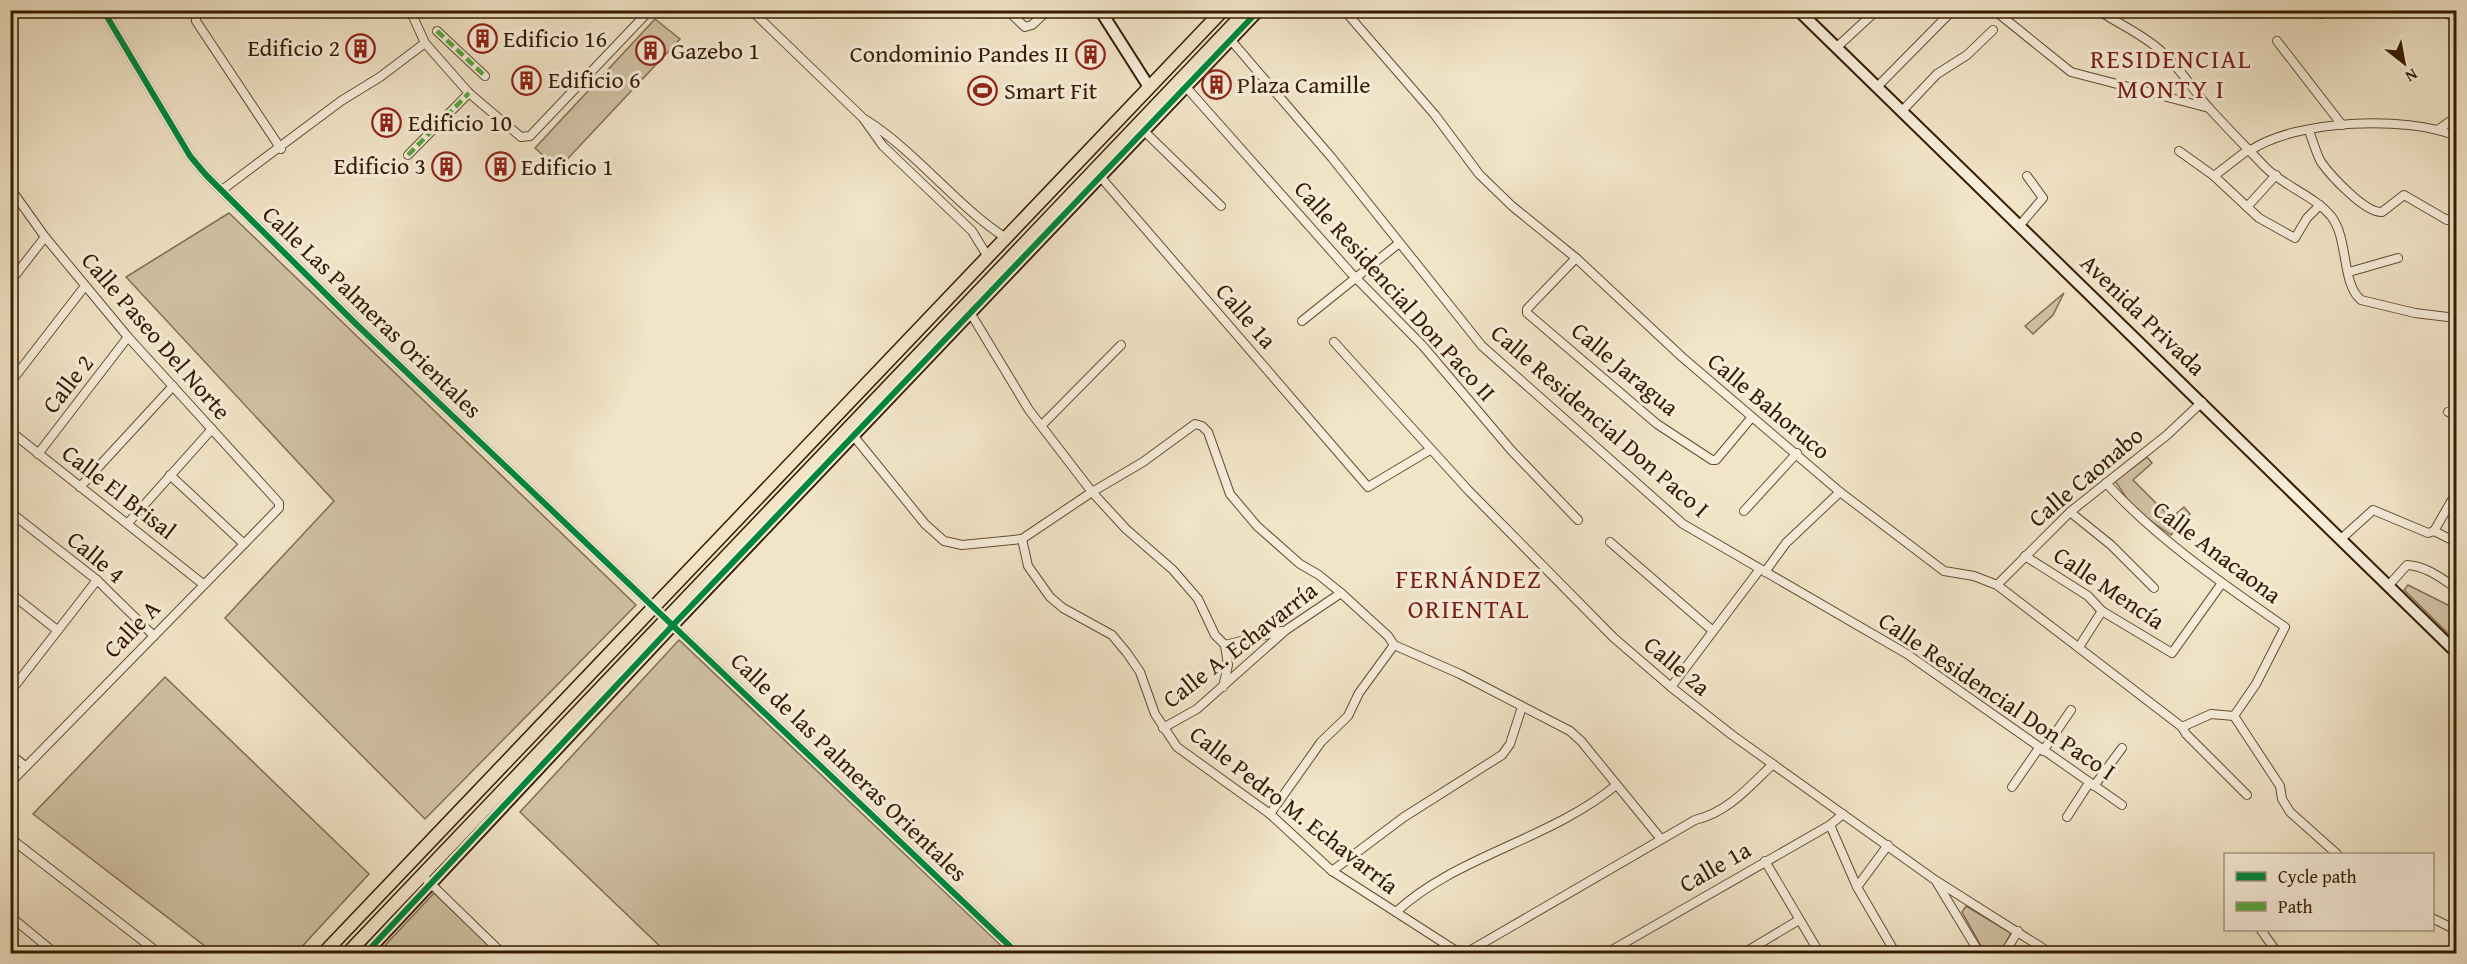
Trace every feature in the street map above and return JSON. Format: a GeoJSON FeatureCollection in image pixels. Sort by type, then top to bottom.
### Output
{"type":"FeatureCollection","features":[{"type":"Feature","properties":{"kind":"main road"},"geometry":{"type":"LineString","coordinates":[[1100,10],[1149,87]]}},
{"type":"Feature","properties":{"kind":"main road"},"geometry":{"type":"LineString","coordinates":[[323,954],[1223,10]]}},
{"type":"Feature","properties":{"kind":"main road"},"geometry":{"type":"LineString","coordinates":[[1098,174],[1186,87],[1228,37],[1247,10]]}},
{"type":"Feature","properties":{"kind":"main road"},"geometry":{"type":"LineString","coordinates":[[347,954],[427,879],[1228,37],[1259,10]]}},
{"type":"Feature","properties":{"kind":"main road","name":"Avenida Privada"},"geometry":{"type":"LineString","coordinates":[[1798,10],[2457,652]]}},
{"type":"Feature","properties":{"kind":"main road"},"geometry":{"type":"LineString","coordinates":[[365,954],[427,879]]}},
{"type":"Feature","properties":{"kind":"street","name":"Calle Las Palmeras Orientales"},"geometry":{"type":"LineString","coordinates":[[103,10],[190,156],[356,324],[655,607]]}},
{"type":"Feature","properties":{"kind":"street"},"geometry":{"type":"LineString","coordinates":[[196,10],[196,21],[281,149]]}},
{"type":"Feature","properties":{"kind":"street"},"geometry":{"type":"LineString","coordinates":[[410,10],[425,43],[469,93],[520,137],[530,136],[650,10]]}},
{"type":"Feature","properties":{"kind":"street"},"geometry":{"type":"LineString","coordinates":[[751,10],[863,118],[883,146],[972,231],[988,257]]}},
{"type":"Feature","properties":{"kind":"street"},"geometry":{"type":"LineString","coordinates":[[1007,10],[1028,27],[1048,10]]}},
{"type":"Feature","properties":{"kind":"street","name":"Calle Bahoruco"},"geometry":{"type":"LineString","coordinates":[[1344,10],[1435,115],[1479,174],[1512,206],[1576,258],[1682,357],[1840,492],[1944,571],[1974,576],[1997,585],[2079,647],[2181,727],[2247,795]]}},
{"type":"Feature","properties":{"kind":"street"},"geometry":{"type":"LineString","coordinates":[[1837,47],[1877,10]]}},
{"type":"Feature","properties":{"kind":"street"},"geometry":{"type":"LineString","coordinates":[[1877,87],[1953,10]]}},
{"type":"Feature","properties":{"kind":"street"},"geometry":{"type":"LineString","coordinates":[[1994,10],[2071,72],[2209,108]]}},
{"type":"Feature","properties":{"kind":"street"},"geometry":{"type":"LineString","coordinates":[[2098,10],[2123,27],[2138,32],[2162,51],[2209,108],[2276,175],[2320,205],[2339,230],[2355,295],[2361,300],[2415,313],[2457,318]]}},
{"type":"Feature","properties":{"kind":"street"},"geometry":{"type":"LineString","coordinates":[[2316,10],[2321,14],[2324,10]]}},
{"type":"Feature","properties":{"kind":"street"},"geometry":{"type":"LineString","coordinates":[[2439,10],[2457,18]]}},
{"type":"Feature","properties":{"kind":"street"},"geometry":{"type":"LineString","coordinates":[[1902,111],[1937,75],[1967,55],[1994,30]]}},
{"type":"Feature","properties":{"kind":"street"},"geometry":{"type":"LineString","coordinates":[[437,31],[485,76]]}},
{"type":"Feature","properties":{"kind":"street","name":"Calle Residencial Don Paco I"},"geometry":{"type":"LineString","coordinates":[[1228,37],[1324,149],[1487,352],[1683,524],[1907,654],[2122,805]]}},
{"type":"Feature","properties":{"kind":"street"},"geometry":{"type":"LineString","coordinates":[[2277,41],[2342,125]]}},
{"type":"Feature","properties":{"kind":"street"},"geometry":{"type":"LineString","coordinates":[[222,190],[281,149],[340,101],[384,74],[425,43]]}},
{"type":"Feature","properties":{"kind":"street","name":"Calle Residencial Don Paco II"},"geometry":{"type":"LineString","coordinates":[[1186,87],[1357,278],[1423,346],[1511,450],[1578,520]]}},
{"type":"Feature","properties":{"kind":"street"},"geometry":{"type":"LineString","coordinates":[[408,155],[469,93]]}},
{"type":"Feature","properties":{"kind":"street"},"geometry":{"type":"LineString","coordinates":[[2439,129],[2457,117]]}},
{"type":"Feature","properties":{"kind":"street"},"geometry":{"type":"LineString","coordinates":[[863,118],[892,136],[980,221],[1006,238]]}},
{"type":"Feature","properties":{"kind":"street"},"geometry":{"type":"LineString","coordinates":[[2214,176],[2263,142],[2342,125],[2399,123],[2439,129],[2457,136]]}},
{"type":"Feature","properties":{"kind":"street"},"geometry":{"type":"LineString","coordinates":[[1144,131],[1221,206]]}},
{"type":"Feature","properties":{"kind":"street"},"geometry":{"type":"LineString","coordinates":[[2308,131],[2321,161],[2339,184],[2372,210],[2382,212],[2404,195],[2447,220],[2457,215]]}},
{"type":"Feature","properties":{"kind":"street"},"geometry":{"type":"LineString","coordinates":[[883,146],[892,136]]}},
{"type":"Feature","properties":{"kind":"street"},"geometry":{"type":"LineString","coordinates":[[2179,151],[2214,176],[2259,218],[2295,238],[2307,218],[2320,205]]}},
{"type":"Feature","properties":{"kind":"street","name":"Calle 1a"},"geometry":{"type":"LineString","coordinates":[[1098,174],[1368,487],[1430,450]]}},
{"type":"Feature","properties":{"kind":"street"},"geometry":{"type":"LineString","coordinates":[[2247,207],[2276,175]]}},
{"type":"Feature","properties":{"kind":"street"},"geometry":{"type":"LineString","coordinates":[[2020,225],[2043,198],[2027,176]]}},
{"type":"Feature","properties":{"kind":"street","name":"Calle Paseo Del Norte"},"geometry":{"type":"LineString","coordinates":[[10,188],[45,237],[128,338],[279,503]]}},
{"type":"Feature","properties":{"kind":"street"},"geometry":{"type":"LineString","coordinates":[[10,282],[45,237]]}},
{"type":"Feature","properties":{"kind":"street"},"geometry":{"type":"LineString","coordinates":[[1302,321],[1398,244]]}},
{"type":"Feature","properties":{"kind":"street","name":"Calle Jaragua"},"geometry":{"type":"LineString","coordinates":[[1576,258],[1527,309],[1527,313],[1657,424],[1712,460],[1716,460],[1752,417]]}},
{"type":"Feature","properties":{"kind":"street"},"geometry":{"type":"LineString","coordinates":[[2349,272],[2398,258]]}},
{"type":"Feature","properties":{"kind":"street"},"geometry":{"type":"LineString","coordinates":[[10,383],[85,286]]}},
{"type":"Feature","properties":{"kind":"street"},"geometry":{"type":"LineString","coordinates":[[969,309],[1042,425],[1092,492],[1126,530],[1173,570],[1198,599],[1215,635],[1225,645],[1228,665],[1223,687]]}},
{"type":"Feature","properties":{"kind":"street","name":"Calle 2"},"geometry":{"type":"LineString","coordinates":[[38,453],[128,338]]}},
{"type":"Feature","properties":{"kind":"street","name":"Calle 2a"},"geometry":{"type":"LineString","coordinates":[[1334,342],[1430,450],[1614,638],[1671,687],[1773,765],[1935,880],[2052,954]]}},
{"type":"Feature","properties":{"kind":"street"},"geometry":{"type":"LineString","coordinates":[[1042,425],[1121,345]]}},
{"type":"Feature","properties":{"kind":"street"},"geometry":{"type":"LineString","coordinates":[[80,487],[173,386]]}},
{"type":"Feature","properties":{"kind":"street","name":"Calle Caonabo"},"geometry":{"type":"LineString","coordinates":[[1997,585],[2070,512],[2167,435],[2202,402]]}},
{"type":"Feature","properties":{"kind":"street"},"geometry":{"type":"LineString","coordinates":[[2448,412],[2457,416]]}},
{"type":"Feature","properties":{"kind":"street"},"geometry":{"type":"LineString","coordinates":[[851,432],[926,524],[944,541],[962,546],[1022,539],[1092,492],[1143,462],[1195,424],[1202,426],[1208,432],[1230,494],[1257,526],[1300,564],[1319,575],[1341,593],[1388,636],[1394,645],[1460,674],[1570,731],[1581,741],[1615,786],[1661,839]]}},
{"type":"Feature","properties":{"kind":"street"},"geometry":{"type":"LineString","coordinates":[[128,523],[212,429]]}},
{"type":"Feature","properties":{"kind":"street","name":"Calle El Brisal"},"geometry":{"type":"LineString","coordinates":[[10,431],[203,584]]}},
{"type":"Feature","properties":{"kind":"street"},"geometry":{"type":"LineString","coordinates":[[1744,511],[1797,453]]}},
{"type":"Feature","properties":{"kind":"street"},"geometry":{"type":"LineString","coordinates":[[170,475],[244,544]]}},
{"type":"Feature","properties":{"kind":"street","name":"Calle Anacaona"},"geometry":{"type":"LineString","coordinates":[[2106,483],[2133,513],[2222,583],[2285,627],[2256,684],[2234,717]]}},
{"type":"Feature","properties":{"kind":"street"},"geometry":{"type":"LineString","coordinates":[[1671,687],[1762,570],[1786,543],[1840,492]]}},
{"type":"Feature","properties":{"kind":"street"},"geometry":{"type":"LineString","coordinates":[[2341,539],[2373,510],[2428,533],[2434,531],[2457,493]]}},
{"type":"Feature","properties":{"kind":"street","name":"Calle A"},"geometry":{"type":"LineString","coordinates":[[10,783],[279,508],[279,503]]}},
{"type":"Feature","properties":{"kind":"street","name":"Calle 4"},"geometry":{"type":"LineString","coordinates":[[10,512],[97,580],[154,636]]}},
{"type":"Feature","properties":{"kind":"street"},"geometry":{"type":"LineString","coordinates":[[2070,512],[2111,545],[2154,588]]}},
{"type":"Feature","properties":{"kind":"street"},"geometry":{"type":"LineString","coordinates":[[2434,531],[2457,542]]}},
{"type":"Feature","properties":{"kind":"street","name":"Calle Pedro M. Echavarría"},"geometry":{"type":"LineString","coordinates":[[1022,539],[1028,566],[1050,597],[1063,608],[1112,636],[1127,653],[1140,672],[1163,728],[1177,747],[1270,814],[1332,871],[1463,954]]}},
{"type":"Feature","properties":{"kind":"street"},"geometry":{"type":"LineString","coordinates":[[1610,542],[1713,631]]}},
{"type":"Feature","properties":{"kind":"street","name":"Calle Mencía"},"geometry":{"type":"LineString","coordinates":[[2025,556],[2088,596],[2102,611],[2172,653],[2222,583]]}},
{"type":"Feature","properties":{"kind":"street"},"geometry":{"type":"LineString","coordinates":[[2389,585],[2407,565],[2415,565],[2433,572],[2457,588]]}},
{"type":"Feature","properties":{"kind":"street"},"geometry":{"type":"LineString","coordinates":[[10,692],[97,580]]}},
{"type":"Feature","properties":{"kind":"street"},"geometry":{"type":"LineString","coordinates":[[10,593],[57,630]]}},
{"type":"Feature","properties":{"kind":"street","name":"Calle A. Echavarría"},"geometry":{"type":"LineString","coordinates":[[1163,728],[1197,709],[1286,630],[1341,593]]}},
{"type":"Feature","properties":{"kind":"street","name":"Calle de las Palmeras Orientales"},"geometry":{"type":"LineString","coordinates":[[655,607],[1018,954]]}},
{"type":"Feature","properties":{"kind":"street"},"geometry":{"type":"LineString","coordinates":[[2079,647],[2102,611]]}},
{"type":"Feature","properties":{"kind":"street"},"geometry":{"type":"LineString","coordinates":[[1225,645],[1286,630]]}},
{"type":"Feature","properties":{"kind":"street"},"geometry":{"type":"LineString","coordinates":[[1270,814],[1321,742],[1348,716],[1359,693],[1394,645]]}},
{"type":"Feature","properties":{"kind":"street"},"geometry":{"type":"LineString","coordinates":[[1332,871],[1404,818],[1502,755],[1510,744],[1521,707]]}},
{"type":"Feature","properties":{"kind":"street"},"geometry":{"type":"LineString","coordinates":[[2012,787],[2071,710]]}},
{"type":"Feature","properties":{"kind":"street"},"geometry":{"type":"LineString","coordinates":[[2181,727],[2211,714],[2234,717],[2280,786],[2282,799],[2290,812],[2335,853]]}},
{"type":"Feature","properties":{"kind":"street"},"geometry":{"type":"LineString","coordinates":[[2067,817],[2122,748]]}},
{"type":"Feature","properties":{"kind":"street"},"geometry":{"type":"LineString","coordinates":[[10,754],[25,766]]}},
{"type":"Feature","properties":{"kind":"street"},"geometry":{"type":"LineString","coordinates":[[1463,954],[1695,820],[1721,810],[1773,765]]}},
{"type":"Feature","properties":{"kind":"street"},"geometry":{"type":"LineString","coordinates":[[1396,912],[1421,890],[1558,824],[1593,804],[1615,786]]}},
{"type":"Feature","properties":{"kind":"street","name":"Calle 1a"},"geometry":{"type":"LineString","coordinates":[[1605,954],[1830,825],[1843,814]]}},
{"type":"Feature","properties":{"kind":"street"},"geometry":{"type":"LineString","coordinates":[[1830,825],[1857,887],[1896,954]]}},
{"type":"Feature","properties":{"kind":"street"},"geometry":{"type":"LineString","coordinates":[[10,838],[160,954]]}},
{"type":"Feature","properties":{"kind":"street"},"geometry":{"type":"LineString","coordinates":[[1857,887],[1888,845]]}},
{"type":"Feature","properties":{"kind":"street"},"geometry":{"type":"LineString","coordinates":[[1764,861],[1820,954]]}},
{"type":"Feature","properties":{"kind":"street"},"geometry":{"type":"LineString","coordinates":[[427,879],[503,954]]}},
{"type":"Feature","properties":{"kind":"street"},"geometry":{"type":"LineString","coordinates":[[1935,880],[1980,954]]}},
{"type":"Feature","properties":{"kind":"street"},"geometry":{"type":"LineString","coordinates":[[10,916],[56,954]]}},
{"type":"Feature","properties":{"kind":"street"},"geometry":{"type":"LineString","coordinates":[[2434,918],[2457,930]]}},
{"type":"Feature","properties":{"kind":"street"},"geometry":{"type":"LineString","coordinates":[[1742,954],[1799,920]]}},
{"type":"Feature","properties":{"kind":"street"},"geometry":{"type":"LineString","coordinates":[[2004,954],[2018,931]]}},
{"type":"Feature","properties":{"kind":"street"},"geometry":{"type":"LineString","coordinates":[[2262,931],[2278,954]]}},
{"type":"Feature","properties":{"kind":"shaded area"},"geometry":{"type":"Polygon","coordinates":[[[655,19],[680,39],[558,169],[535,148],[655,19]]]}},
{"type":"Feature","properties":{"kind":"shaded area"},"geometry":{"type":"Polygon","coordinates":[[[229,213],[636,605],[425,819],[225,618],[334,501],[126,277],[229,213]]]}},
{"type":"Feature","properties":{"kind":"shaded area"},"geometry":{"type":"Polygon","coordinates":[[[2064,293],[2053,315],[2033,334],[2025,326],[2064,293]]]}},
{"type":"Feature","properties":{"kind":"shaded area"},"geometry":{"type":"Polygon","coordinates":[[[2147,457],[2152,463],[2133,480],[2171,518],[2184,507],[2190,514],[2171,535],[2134,509],[2115,481],[2147,457]]]}},
{"type":"Feature","properties":{"kind":"shaded area"},"geometry":{"type":"Polygon","coordinates":[[[2408,585],[2456,609],[2456,641],[2404,590],[2408,585]]]}},
{"type":"Feature","properties":{"kind":"shaded area"},"geometry":{"type":"Polygon","coordinates":[[[679,640],[1009,953],[667,953],[520,812],[679,640]]]}},
{"type":"Feature","properties":{"kind":"shaded area"},"geometry":{"type":"Polygon","coordinates":[[[165,677],[369,874],[296,953],[214,953],[33,814],[165,677]]]}},
{"type":"Feature","properties":{"kind":"shaded area"},"geometry":{"type":"Polygon","coordinates":[[[434,893],[497,953],[377,954],[434,893]]]}},
{"type":"Feature","properties":{"kind":"shaded area"},"geometry":{"type":"Polygon","coordinates":[[[1966,906],[2011,933],[2000,953],[1985,953],[1962,912],[1966,906]]]}},
{"type":"Feature","properties":{"kind":"marked path"},"geometry":{"type":"LineString","coordinates":[[437,31],[485,76]]}},
{"type":"Feature","properties":{"kind":"marked path"},"geometry":{"type":"LineString","coordinates":[[408,155],[469,93]]}},
{"type":"Feature","properties":{"kind":"cycle path"},"geometry":{"type":"LineString","coordinates":[[103,10],[190,156],[206,175],[356,324],[1018,954]]}},
{"type":"Feature","properties":{"kind":"cycle path"},"geometry":{"type":"LineString","coordinates":[[365,954],[674,624],[1259,10]]}},
{"type":"Feature","properties":{"kind":"place","name":"Edificio 16"},"geometry":{"type":"Point","coordinates":[482,39]}},
{"type":"Feature","properties":{"kind":"place","name":"Edificio 2"},"geometry":{"type":"Point","coordinates":[361,48]}},
{"type":"Feature","properties":{"kind":"place","name":"Gazebo 1"},"geometry":{"type":"Point","coordinates":[650,51]}},
{"type":"Feature","properties":{"kind":"place","name":"Condominio Pandes II"},"geometry":{"type":"Point","coordinates":[1090,54]}},
{"type":"Feature","properties":{"kind":"place","name":"Edificio 6"},"geometry":{"type":"Point","coordinates":[527,80]}},
{"type":"Feature","properties":{"kind":"place","name":"Plaza Camille"},"geometry":{"type":"Point","coordinates":[1216,85]}},
{"type":"Feature","properties":{"kind":"place","name":"Smart Fit"},"geometry":{"type":"Point","coordinates":[983,91]}},
{"type":"Feature","properties":{"kind":"place","name":"Edificio 10"},"geometry":{"type":"Point","coordinates":[387,123]}},
{"type":"Feature","properties":{"kind":"place","name":"Edificio 3"},"geometry":{"type":"Point","coordinates":[447,166]}},
{"type":"Feature","properties":{"kind":"place","name":"Edificio 1"},"geometry":{"type":"Point","coordinates":[500,167]}},
{"type":"Feature","properties":{"kind":"district","name":"RESIDENCIAL MONTY I"},"geometry":{"type":"Point","coordinates":[2171,74]}},
{"type":"Feature","properties":{"kind":"district","name":"FERNÁNDEZ ORIENTAL"},"geometry":{"type":"Point","coordinates":[1469,594]}}]}
